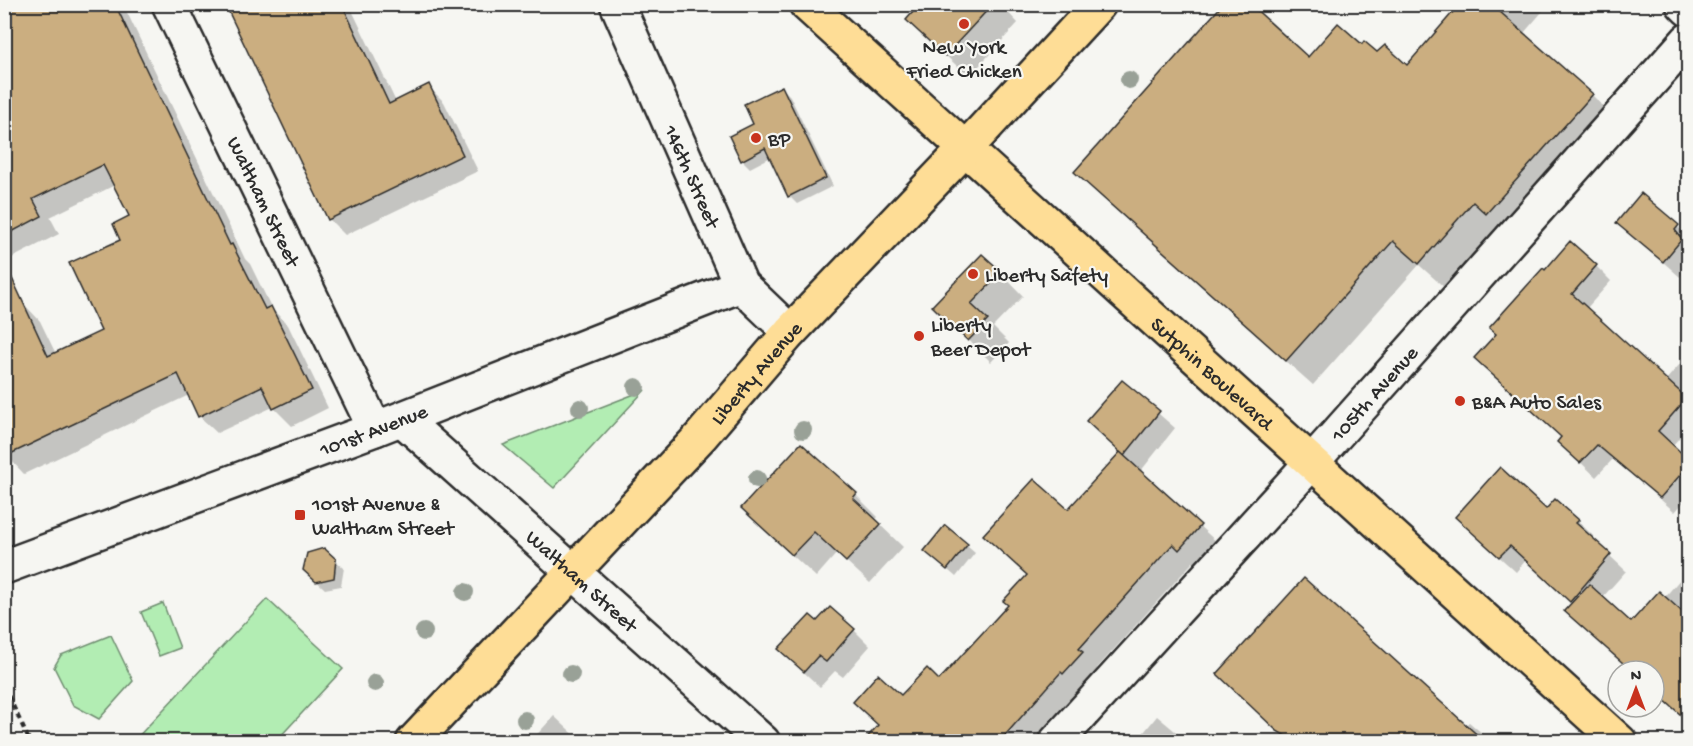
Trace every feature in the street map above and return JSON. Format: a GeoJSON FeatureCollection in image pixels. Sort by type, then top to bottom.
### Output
{"type":"FeatureCollection","features":[{"type":"Feature","properties":{"kind":"main road","name":"Sutphin Boulevard"},"geometry":{"type":"LineString","coordinates":[[806,4],[1620,741]]}},
{"type":"Feature","properties":{"kind":"main road","name":"Liberty Avenue"},"geometry":{"type":"LineString","coordinates":[[413,741],[701,436],[790,332],[966,148],[1083,11]]}},
{"type":"Feature","properties":{"kind":"street","name":"Waltham Street"},"geometry":{"type":"LineString","coordinates":[[169,4],[389,424],[573,571],[763,741]]}},
{"type":"Feature","properties":{"kind":"street","name":"146th Street"},"geometry":{"type":"LineString","coordinates":[[617,4],[741,285],[790,332]]}},
{"type":"Feature","properties":{"kind":"street"},"geometry":{"type":"LineString","coordinates":[[1683,4],[1689,9]]}},
{"type":"Feature","properties":{"kind":"street","name":"105th Avenue"},"geometry":{"type":"LineString","coordinates":[[1056,741],[1312,462],[1689,40]]}},
{"type":"Feature","properties":{"kind":"street","name":"101st Avenue"},"geometry":{"type":"LineString","coordinates":[[4,567],[389,424],[741,285]]}},
{"type":"Feature","properties":{"kind":"path"},"geometry":{"type":"LineString","coordinates":[[4,686],[30,741]]}},
{"type":"Feature","properties":{"kind":"green space"},"geometry":{"type":"Polygon","coordinates":[[[645,390],[554,488],[503,445],[645,390]]]}},
{"type":"Feature","properties":{"kind":"green space"},"geometry":{"type":"Polygon","coordinates":[[[267,599],[343,669],[276,741],[134,741],[267,599]]]}},
{"type":"Feature","properties":{"kind":"green space"},"geometry":{"type":"Polygon","coordinates":[[[163,603],[180,648],[159,656],[141,612],[163,603]]]}},
{"type":"Feature","properties":{"kind":"green space"},"geometry":{"type":"Polygon","coordinates":[[[111,635],[133,681],[99,719],[73,705],[54,667],[61,655],[111,635]]]}},
{"type":"Feature","properties":{"kind":"building"},"geometry":{"type":"Polygon","coordinates":[[[4,4],[115,4],[230,245],[232,244],[265,309],[271,306],[312,390],[273,409],[262,386],[198,417],[178,374],[4,457],[4,261],[48,356],[101,331],[69,263],[120,240],[113,224],[129,216],[103,165],[33,199],[42,216],[4,236],[4,4]]]}},
{"type":"Feature","properties":{"kind":"building"},"geometry":{"type":"Polygon","coordinates":[[[225,4],[342,4],[389,104],[429,84],[463,155],[328,220],[225,4]]]}},
{"type":"Feature","properties":{"kind":"building"},"geometry":{"type":"Polygon","coordinates":[[[920,4],[993,4],[945,56],[906,20],[920,4]]]}},
{"type":"Feature","properties":{"kind":"building"},"geometry":{"type":"Polygon","coordinates":[[[1223,4],[1250,4],[1308,57],[1338,23],[1362,44],[1364,41],[1377,52],[1385,45],[1407,65],[1460,4],[1491,4],[1593,94],[1486,214],[1473,202],[1419,264],[1393,241],[1286,361],[1074,172],[1223,4]]]}},
{"type":"Feature","properties":{"kind":"building"},"geometry":{"type":"Polygon","coordinates":[[[782,86],[826,178],[788,197],[765,148],[741,161],[729,136],[753,124],[744,104],[782,86]]]}},
{"type":"Feature","properties":{"kind":"building"},"geometry":{"type":"Polygon","coordinates":[[[1641,193],[1679,225],[1675,230],[1682,239],[1663,262],[1616,223],[1641,193]]]}},
{"type":"Feature","properties":{"kind":"building"},"geometry":{"type":"Polygon","coordinates":[[[1570,241],[1597,265],[1572,294],[1687,398],[1658,431],[1689,460],[1689,465],[1660,498],[1597,445],[1580,463],[1557,442],[1561,437],[1474,358],[1496,334],[1489,328],[1570,241]]]}},
{"type":"Feature","properties":{"kind":"building"},"geometry":{"type":"Polygon","coordinates":[[[982,254],[1002,272],[971,304],[988,320],[968,341],[932,306],[982,254]]]}},
{"type":"Feature","properties":{"kind":"building"},"geometry":{"type":"Polygon","coordinates":[[[1122,380],[1160,411],[1124,456],[1086,421],[1122,380]]]}},
{"type":"Feature","properties":{"kind":"building"},"geometry":{"type":"Polygon","coordinates":[[[801,443],[857,493],[853,498],[881,524],[846,562],[814,532],[792,555],[741,508],[801,443]]]}},
{"type":"Feature","properties":{"kind":"building"},"geometry":{"type":"Polygon","coordinates":[[[1120,452],[1201,525],[1179,550],[1173,544],[1079,649],[1083,652],[1063,674],[1061,672],[1000,741],[864,741],[878,725],[853,702],[878,674],[901,695],[927,668],[939,680],[1008,605],[1003,601],[1027,575],[983,535],[1034,479],[1068,509],[1120,452]]]}},
{"type":"Feature","properties":{"kind":"building"},"geometry":{"type":"Polygon","coordinates":[[[1500,467],[1546,509],[1555,499],[1579,520],[1576,523],[1611,554],[1570,602],[1510,546],[1499,557],[1455,517],[1500,467]]]}},
{"type":"Feature","properties":{"kind":"building"},"geometry":{"type":"Polygon","coordinates":[[[945,525],[968,544],[947,570],[924,551],[945,525]]]}},
{"type":"Feature","properties":{"kind":"building"},"geometry":{"type":"Polygon","coordinates":[[[324,548],[336,559],[334,578],[316,582],[303,570],[307,553],[324,548]]]}},
{"type":"Feature","properties":{"kind":"building"},"geometry":{"type":"Polygon","coordinates":[[[1304,578],[1484,741],[1294,741],[1277,731],[1217,674],[1304,578]]]}},
{"type":"Feature","properties":{"kind":"building"},"geometry":{"type":"Polygon","coordinates":[[[1589,584],[1631,622],[1659,591],[1689,618],[1689,722],[1666,702],[1666,659],[1618,659],[1564,611],[1589,584]]]}},
{"type":"Feature","properties":{"kind":"building"},"geometry":{"type":"Polygon","coordinates":[[[830,607],[855,629],[826,662],[818,656],[804,672],[778,649],[810,615],[817,621],[830,607]]]}},
{"type":"Feature","properties":{"kind":"place","name":"New York Fried Chicken"},"geometry":{"type":"Point","coordinates":[964,24]}},
{"type":"Feature","properties":{"kind":"place","name":"BP"},"geometry":{"type":"Point","coordinates":[756,138]}},
{"type":"Feature","properties":{"kind":"place","name":"Liberty Safety"},"geometry":{"type":"Point","coordinates":[973,274]}},
{"type":"Feature","properties":{"kind":"place","name":"Liberty Beer Depot"},"geometry":{"type":"Point","coordinates":[919,336]}},
{"type":"Feature","properties":{"kind":"place","name":"B&A Auto Sales"},"geometry":{"type":"Point","coordinates":[1460,401]}},
{"type":"Feature","properties":{"kind":"place","name":"101st Avenue & Waltham Street"},"geometry":{"type":"Point","coordinates":[300,515]}}]}
